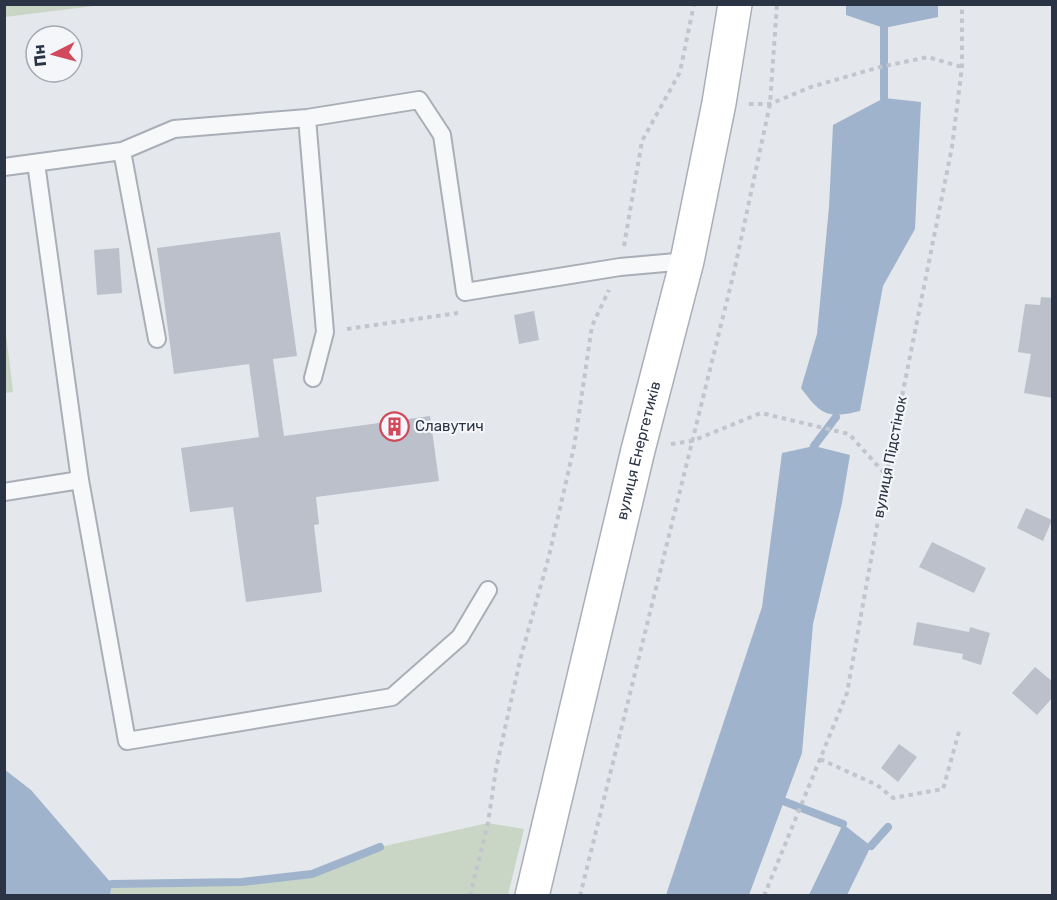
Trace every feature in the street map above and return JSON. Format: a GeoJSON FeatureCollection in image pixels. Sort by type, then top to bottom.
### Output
{"type":"FeatureCollection","features":[{"type":"Feature","properties":{"kind":"main road","name":"вулиця Енергетиків"},"geometry":{"type":"LineString","coordinates":[[532,896],[638,450],[687,261],[719,103],[735,4]]}},
{"type":"Feature","properties":{"kind":"lane"},"geometry":{"type":"LineString","coordinates":[[4,167],[122,151],[174,129],[307,118],[418,100],[442,135],[465,292],[620,267],[687,261]]}},
{"type":"Feature","properties":{"kind":"lane"},"geometry":{"type":"LineString","coordinates":[[307,118],[325,332],[313,378]]}},
{"type":"Feature","properties":{"kind":"lane"},"geometry":{"type":"LineString","coordinates":[[122,151],[157,339]]}},
{"type":"Feature","properties":{"kind":"lane"},"geometry":{"type":"LineString","coordinates":[[36,163],[80,480],[127,741],[392,698],[460,637],[488,590]]}},
{"type":"Feature","properties":{"kind":"lane"},"geometry":{"type":"LineString","coordinates":[[4,492],[80,480]]}},
{"type":"Feature","properties":{"kind":"path"},"geometry":{"type":"LineString","coordinates":[[470,896],[488,823],[496,769],[520,660],[549,556],[574,447],[592,326],[620,267],[642,141],[680,72],[694,4]]}},
{"type":"Feature","properties":{"kind":"path"},"geometry":{"type":"LineString","coordinates":[[580,896],[734,272],[770,104],[777,4]]}},
{"type":"Feature","properties":{"kind":"path","name":"вулиця Підстінок"},"geometry":{"type":"LineString","coordinates":[[764,896],[847,693],[886,476],[952,147],[962,68],[962,4]]}},
{"type":"Feature","properties":{"kind":"path"},"geometry":{"type":"LineString","coordinates":[[719,103],[770,104],[840,78],[928,57],[962,68]]}},
{"type":"Feature","properties":{"kind":"path"},"geometry":{"type":"LineString","coordinates":[[325,332],[468,311],[465,292]]}},
{"type":"Feature","properties":{"kind":"path"},"geometry":{"type":"LineString","coordinates":[[638,450],[692,441],[761,413],[849,434],[886,476]]}},
{"type":"Feature","properties":{"kind":"path"},"geometry":{"type":"LineString","coordinates":[[820,759],[878,785],[893,798],[943,789],[960,728]]}},
{"type":"Feature","properties":{"kind":"green space"},"geometry":{"type":"Polygon","coordinates":[[[5,4],[102,4],[102,5],[5,17],[5,4]]]}},
{"type":"Feature","properties":{"kind":"green space"},"geometry":{"type":"Polygon","coordinates":[[[4,318],[13,392],[5,393],[4,393],[4,318]]]}},
{"type":"Feature","properties":{"kind":"green space"},"geometry":{"type":"Polygon","coordinates":[[[488,823],[524,829],[508,895],[110,896],[112,884],[242,882],[312,874],[380,847],[488,823]]]}},
{"type":"Feature","properties":{"kind":"water"},"geometry":{"type":"Polygon","coordinates":[[[846,5],[938,5],[938,17],[884,28],[846,15],[846,5]]]}},
{"type":"Feature","properties":{"kind":"water"},"geometry":{"type":"Polygon","coordinates":[[[884,98],[921,102],[915,229],[883,286],[860,411],[840,415],[826,413],[814,404],[801,388],[817,334],[829,207],[833,125],[884,98]]]}},
{"type":"Feature","properties":{"kind":"water"},"geometry":{"type":"Polygon","coordinates":[[[814,446],[850,455],[842,503],[813,624],[802,753],[749,895],[666,895],[762,607],[782,453],[814,446]]]}},
{"type":"Feature","properties":{"kind":"water"},"geometry":{"type":"Polygon","coordinates":[[[4,769],[31,790],[112,884],[110,895],[5,895],[4,769]]]}},
{"type":"Feature","properties":{"kind":"water"},"geometry":{"type":"Polygon","coordinates":[[[843,824],[871,846],[847,895],[809,895],[843,824]]]}},
{"type":"Feature","properties":{"kind":"building","name":"Славутич"},"geometry":{"type":"Polygon","coordinates":[[[280,232],[297,356],[273,359],[284,436],[430,416],[439,481],[316,497],[319,524],[314,525],[322,592],[246,602],[233,507],[190,512],[181,448],[259,437],[249,364],[174,374],[157,248],[280,232]]]}},
{"type":"Feature","properties":{"kind":"building"},"geometry":{"type":"Polygon","coordinates":[[[119,248],[122,293],[97,295],[94,250],[119,248]]]}},
{"type":"Feature","properties":{"kind":"building"},"geometry":{"type":"Polygon","coordinates":[[[1041,297],[1053,298],[1053,398],[1024,393],[1031,354],[1018,352],[1025,304],[1040,305],[1041,297]]]}},
{"type":"Feature","properties":{"kind":"building"},"geometry":{"type":"Polygon","coordinates":[[[534,311],[539,340],[519,344],[514,315],[534,311]]]}},
{"type":"Feature","properties":{"kind":"building"},"geometry":{"type":"Polygon","coordinates":[[[1026,508],[1052,520],[1043,541],[1017,528],[1026,508]]]}},
{"type":"Feature","properties":{"kind":"building"},"geometry":{"type":"Polygon","coordinates":[[[932,542],[986,568],[974,593],[919,567],[932,542]]]}},
{"type":"Feature","properties":{"kind":"building"},"geometry":{"type":"Polygon","coordinates":[[[917,622],[969,632],[970,627],[990,633],[981,665],[962,659],[963,654],[913,645],[917,622]]]}},
{"type":"Feature","properties":{"kind":"building"},"geometry":{"type":"Polygon","coordinates":[[[1035,667],[1053,682],[1053,697],[1037,715],[1012,693],[1035,667]]]}},
{"type":"Feature","properties":{"kind":"building"},"geometry":{"type":"Polygon","coordinates":[[[899,744],[917,757],[898,782],[881,768],[899,744]]]}},
{"type":"Feature","properties":{"kind":"waterway"},"geometry":{"type":"LineString","coordinates":[[884,28],[884,98]]}},
{"type":"Feature","properties":{"kind":"waterway"},"geometry":{"type":"LineString","coordinates":[[814,446],[836,417]]}},
{"type":"Feature","properties":{"kind":"waterway"},"geometry":{"type":"LineString","coordinates":[[783,801],[843,824]]}},
{"type":"Feature","properties":{"kind":"waterway"},"geometry":{"type":"LineString","coordinates":[[871,846],[888,827]]}},
{"type":"Feature","properties":{"kind":"waterway"},"geometry":{"type":"LineString","coordinates":[[112,884],[242,882],[312,874],[380,847]]}},
{"type":"Feature","properties":{"kind":"place","name":"Славутич"},"geometry":{"type":"Point","coordinates":[394,426]}}]}
